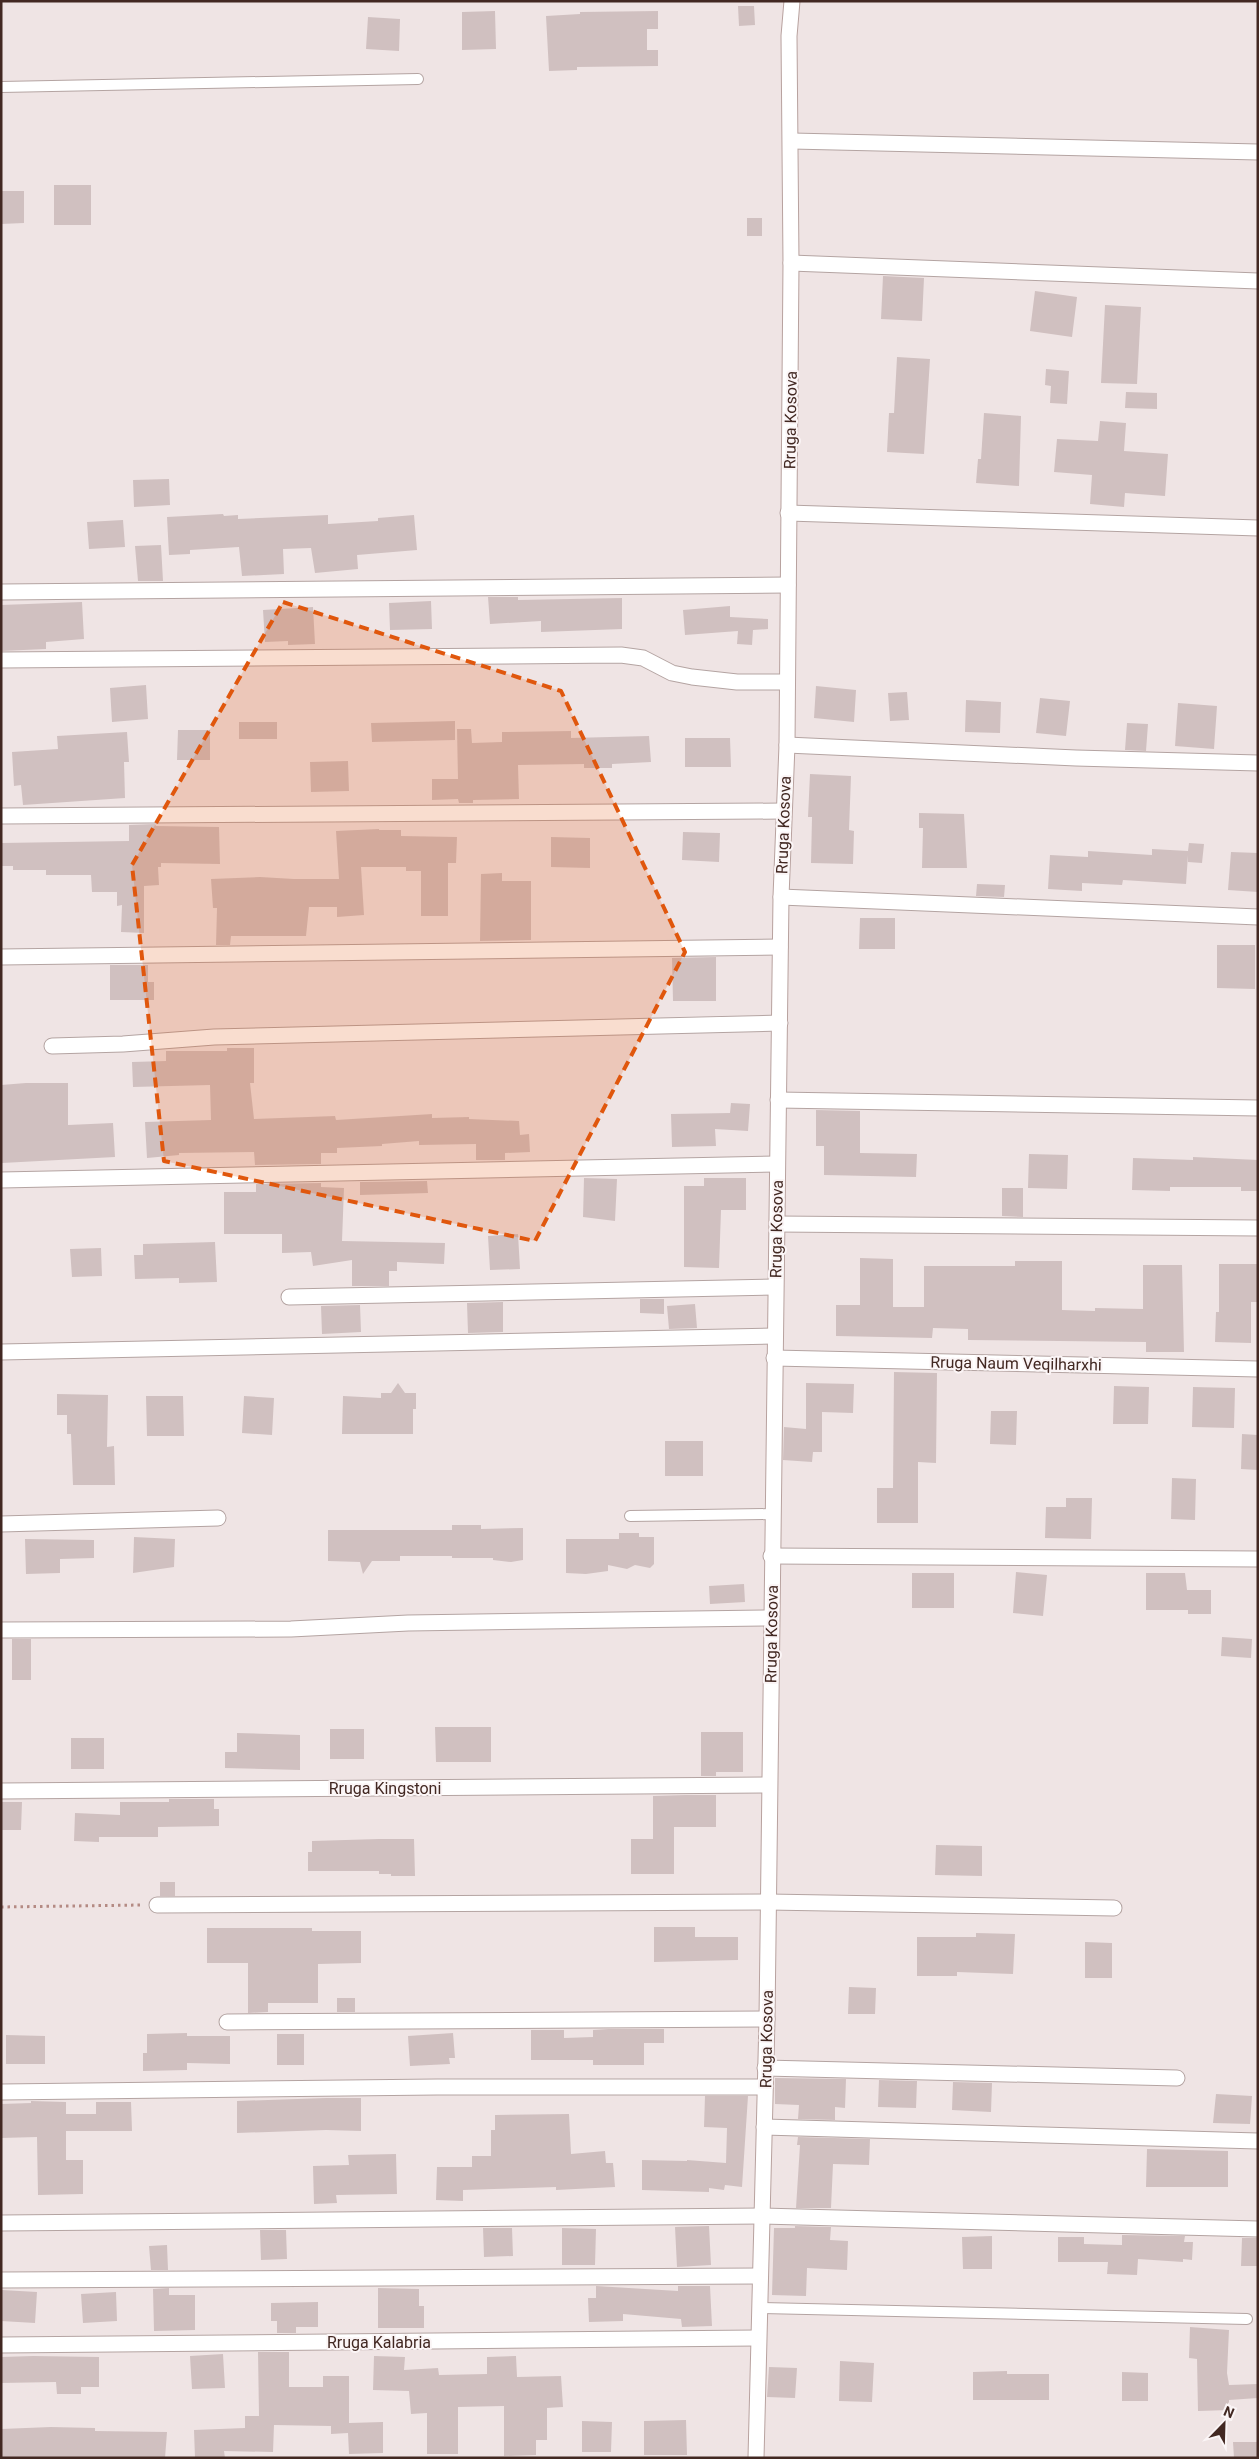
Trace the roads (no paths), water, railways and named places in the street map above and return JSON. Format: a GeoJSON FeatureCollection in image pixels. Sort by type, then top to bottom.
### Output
{"type":"FeatureCollection","features":[{"type":"Feature","properties":{"kind":"street","name":"Rruga Kosova"},"geometry":{"type":"LineString","coordinates":[[756,2458],[757,2338],[767,2019],[772,1618],[771,1556],[780,947],[783,811],[787,744],[792,141],[789,36],[792,1]]}},
{"type":"Feature","properties":{"kind":"street"},"geometry":{"type":"LineString","coordinates":[[792,141],[1258,152]]}},
{"type":"Feature","properties":{"kind":"street"},"geometry":{"type":"LineString","coordinates":[[791,263],[1258,281]]}},
{"type":"Feature","properties":{"kind":"street"},"geometry":{"type":"LineString","coordinates":[[788,513],[1258,528]]}},
{"type":"Feature","properties":{"kind":"street"},"geometry":{"type":"LineString","coordinates":[[1,592],[788,585]]}},
{"type":"Feature","properties":{"kind":"street"},"geometry":{"type":"LineString","coordinates":[[1,660],[621,655],[643,658],[672,673],[692,677],[737,682],[787,682]]}},
{"type":"Feature","properties":{"kind":"street"},"geometry":{"type":"LineString","coordinates":[[787,744],[1076,758],[1258,763]]}},
{"type":"Feature","properties":{"kind":"street"},"geometry":{"type":"LineString","coordinates":[[1,816],[783,811]]}},
{"type":"Feature","properties":{"kind":"street"},"geometry":{"type":"LineString","coordinates":[[781,897],[1258,917]]}},
{"type":"Feature","properties":{"kind":"street"},"geometry":{"type":"LineString","coordinates":[[1,957],[780,947]]}},
{"type":"Feature","properties":{"kind":"street"},"geometry":{"type":"LineString","coordinates":[[52,1046],[123,1044],[214,1037],[780,1023]]}},
{"type":"Feature","properties":{"kind":"street"},"geometry":{"type":"LineString","coordinates":[[778,1100],[1258,1108]]}},
{"type":"Feature","properties":{"kind":"street"},"geometry":{"type":"LineString","coordinates":[[1,1180],[777,1164]]}},
{"type":"Feature","properties":{"kind":"street"},"geometry":{"type":"LineString","coordinates":[[777,1224],[1258,1228]]}},
{"type":"Feature","properties":{"kind":"street"},"geometry":{"type":"LineString","coordinates":[[289,1297],[775,1287]]}},
{"type":"Feature","properties":{"kind":"street"},"geometry":{"type":"LineString","coordinates":[[1,1352],[775,1336]]}},
{"type":"Feature","properties":{"kind":"street","name":"Rruga Naum Veqilharxhi"},"geometry":{"type":"LineString","coordinates":[[774,1358],[1258,1369]]}},
{"type":"Feature","properties":{"kind":"street"},"geometry":{"type":"LineString","coordinates":[[1,1524],[218,1518]]}},
{"type":"Feature","properties":{"kind":"street"},"geometry":{"type":"LineString","coordinates":[[771,1556],[1258,1559]]}},
{"type":"Feature","properties":{"kind":"street"},"geometry":{"type":"LineString","coordinates":[[1,1630],[291,1629],[408,1623],[772,1618]]}},
{"type":"Feature","properties":{"kind":"street","name":"Rruga Kingstoni"},"geometry":{"type":"LineString","coordinates":[[1,1791],[769,1785]]}},
{"type":"Feature","properties":{"kind":"street"},"geometry":{"type":"LineString","coordinates":[[157,1904],[768,1902],[1114,1908]]}},
{"type":"Feature","properties":{"kind":"street"},"geometry":{"type":"LineString","coordinates":[[227,2022],[767,2019]]}},
{"type":"Feature","properties":{"kind":"street"},"geometry":{"type":"LineString","coordinates":[[765,2068],[1177,2078]]}},
{"type":"Feature","properties":{"kind":"street"},"geometry":{"type":"LineString","coordinates":[[1,2092],[427,2087],[765,2087]]}},
{"type":"Feature","properties":{"kind":"street"},"geometry":{"type":"LineString","coordinates":[[764,2127],[1258,2141]]}},
{"type":"Feature","properties":{"kind":"street"},"geometry":{"type":"LineString","coordinates":[[1,2224],[762,2216],[1258,2229]]}},
{"type":"Feature","properties":{"kind":"street"},"geometry":{"type":"LineString","coordinates":[[1,2280],[760,2276]]}},
{"type":"Feature","properties":{"kind":"street","name":"Rruga Kalabria"},"geometry":{"type":"LineString","coordinates":[[1,2345],[757,2338]]}},
{"type":"Feature","properties":{"kind":"lane"},"geometry":{"type":"LineString","coordinates":[[1,86],[418,78]]}},
{"type":"Feature","properties":{"kind":"lane"},"geometry":{"type":"LineString","coordinates":[[630,1516],[772,1514]]}},
{"type":"Feature","properties":{"kind":"lane"},"geometry":{"type":"LineString","coordinates":[[759,2308],[1247,2318]]}}]}
